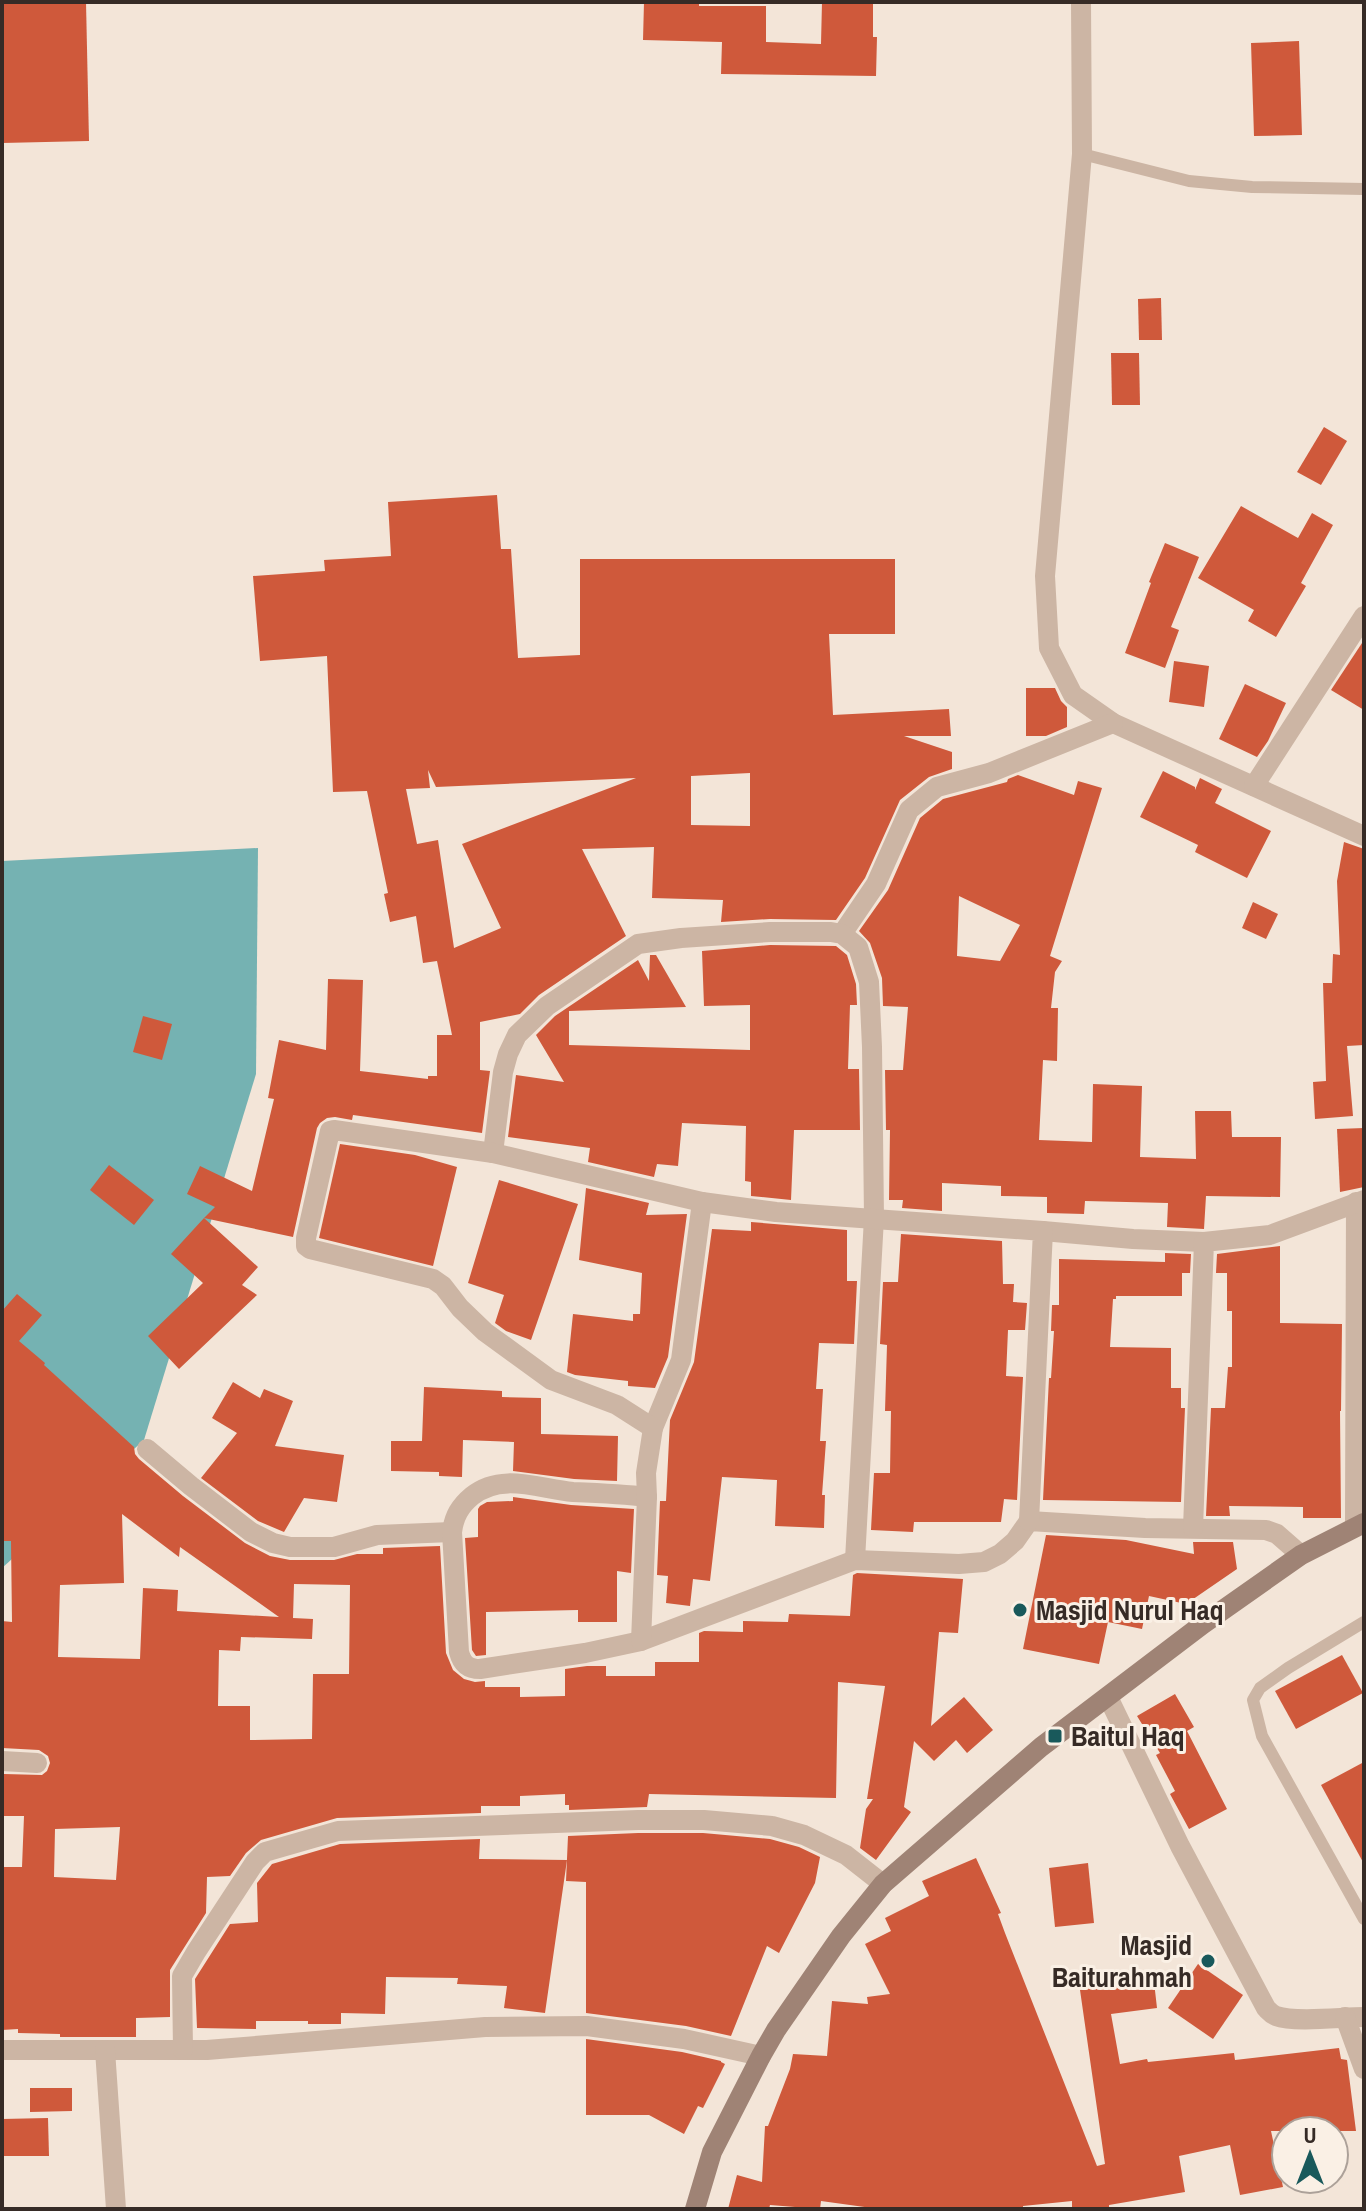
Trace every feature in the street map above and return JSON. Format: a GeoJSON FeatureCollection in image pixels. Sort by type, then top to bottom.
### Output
{"type":"FeatureCollection","features":[{"type":"Feature","properties":{"kind":"main road"},"geometry":{"type":"LineString","coordinates":[[695,2209],[712,2152],[776,2030],[841,1936],[883,1884],[1041,1747],[1203,1624],[1301,1555],[1360,1524]]}},
{"type":"Feature","properties":{"kind":"street"},"geometry":{"type":"LineString","coordinates":[[1081,2],[1082,154],[1045,576],[1049,648],[1073,695],[1113,723],[1364,836]]}},
{"type":"Feature","properties":{"kind":"street"},"geometry":{"type":"LineString","coordinates":[[1254,786],[1364,616]]}},
{"type":"Feature","properties":{"kind":"street"},"geometry":{"type":"LineString","coordinates":[[842,934],[876,884],[909,810],[937,787],[989,773],[1113,723]]}},
{"type":"Feature","properties":{"kind":"street"},"geometry":{"type":"LineString","coordinates":[[493,1153],[503,1072],[517,1035],[547,1006],[638,944],[770,932],[831,932],[842,934],[858,947],[869,982],[874,1218],[855,1560]]}},
{"type":"Feature","properties":{"kind":"street"},"geometry":{"type":"LineString","coordinates":[[653,1428],[617,1405],[551,1380],[485,1332],[433,1279],[313,1251],[306,1246],[330,1131],[493,1153],[702,1202],[776,1212],[1133,1239],[1204,1242],[1270,1235],[1360,1201],[1360,1524]]}},
{"type":"Feature","properties":{"kind":"street"},"geometry":{"type":"LineString","coordinates":[[641,1641],[646,1473],[653,1428],[681,1360],[702,1202]]}},
{"type":"Feature","properties":{"kind":"street"},"geometry":{"type":"LineString","coordinates":[[647,1497],[571,1492],[519,1483],[481,1488],[462,1504],[453,1521],[452,1532],[462,1662],[472,1669],[585,1653],[641,1641],[855,1560],[959,1564],[984,1562],[1000,1554],[1015,1541],[1029,1521],[1043,1231]]}},
{"type":"Feature","properties":{"kind":"street"},"geometry":{"type":"LineString","coordinates":[[1193,1528],[1204,1242]]}},
{"type":"Feature","properties":{"kind":"street"},"geometry":{"type":"LineString","coordinates":[[147,1449],[251,1532],[273,1543],[290,1547],[334,1547],[377,1535],[452,1532]]}},
{"type":"Feature","properties":{"kind":"street"},"geometry":{"type":"LineString","coordinates":[[1029,1521],[1145,1528],[1266,1530],[1277,1534],[1301,1555]]}},
{"type":"Feature","properties":{"kind":"street"},"geometry":{"type":"LineString","coordinates":[[1108,1697],[1180,1846],[1266,2008],[1278,2017],[1354,2017],[1364,2069]]}},
{"type":"Feature","properties":{"kind":"street"},"geometry":{"type":"LineString","coordinates":[[2,1761],[37,1763]]}},
{"type":"Feature","properties":{"kind":"street"},"geometry":{"type":"LineString","coordinates":[[183,2050],[182,1976],[255,1862],[265,1852],[338,1831],[638,1820],[704,1820],[772,1826],[804,1835],[846,1855],[883,1884]]}},
{"type":"Feature","properties":{"kind":"street"},"geometry":{"type":"LineString","coordinates":[[2,2050],[207,2050],[485,2027],[587,2026],[684,2039],[761,2056]]}},
{"type":"Feature","properties":{"kind":"street"},"geometry":{"type":"LineString","coordinates":[[105,2050],[116,2209]]}},
{"type":"Feature","properties":{"kind":"lane"},"geometry":{"type":"LineString","coordinates":[[1082,154],[1189,181],[1252,187],[1364,189]]}},
{"type":"Feature","properties":{"kind":"lane"},"geometry":{"type":"LineString","coordinates":[[1364,1622],[1288,1668],[1260,1688],[1253,1700],[1262,1736],[1364,1919]]}},
{"type":"Feature","properties":{"kind":"water"},"geometry":{"type":"Polygon","coordinates":[[[258,848],[256,1074],[144,1440],[2,1568],[2,861],[258,848]]]}},
{"type":"Feature","properties":{"kind":"building"},"geometry":{"type":"Polygon","coordinates":[[[2,2],[86,2],[89,141],[2,143],[2,2]]]}},
{"type":"Feature","properties":{"kind":"building"},"geometry":{"type":"Polygon","coordinates":[[[644,2],[766,6],[766,42],[821,44],[822,2],[873,2],[873,37],[877,37],[876,76],[721,74],[722,42],[643,40],[644,2]]]}},
{"type":"Feature","properties":{"kind":"building"},"geometry":{"type":"Polygon","coordinates":[[[1299,41],[1302,135],[1254,136],[1251,43],[1299,41]]]}},
{"type":"Feature","properties":{"kind":"building"},"geometry":{"type":"Polygon","coordinates":[[[1161,298],[1162,340],[1139,340],[1138,299],[1161,298]]]}},
{"type":"Feature","properties":{"kind":"building"},"geometry":{"type":"Polygon","coordinates":[[[1111,353],[1139,353],[1140,405],[1112,405],[1111,353]]]}},
{"type":"Feature","properties":{"kind":"building"},"geometry":{"type":"Polygon","coordinates":[[[1324,427],[1347,441],[1321,485],[1297,472],[1324,427]]]}},
{"type":"Feature","properties":{"kind":"building"},"geometry":{"type":"Polygon","coordinates":[[[497,495],[501,549],[511,549],[518,658],[580,655],[580,559],[895,559],[895,634],[829,634],[833,715],[949,709],[951,736],[904,736],[952,752],[952,769],[929,777],[900,800],[865,878],[836,920],[721,922],[723,900],[652,898],[654,847],[582,849],[626,936],[539,995],[520,1014],[480,1022],[480,1070],[490,1071],[482,1133],[353,1115],[352,1120],[327,1118],[317,1128],[293,1237],[204,1218],[215,1207],[187,1194],[200,1166],[252,1191],[274,1099],[268,1098],[279,1040],[326,1050],[328,979],[363,980],[360,1071],[428,1079],[428,1076],[437,1076],[437,1035],[452,1035],[437,961],[423,963],[416,916],[390,922],[384,894],[388,893],[367,791],[333,792],[327,656],[260,661],[253,576],[325,571],[324,560],[391,556],[388,502],[497,495]],[[428,770],[430,788],[406,789],[417,844],[438,840],[454,948],[501,928],[462,844],[636,778],[436,787],[428,770]],[[750,773],[691,776],[691,825],[750,826],[750,773]]]}},
{"type":"Feature","properties":{"kind":"building"},"geometry":{"type":"Polygon","coordinates":[[[1241,506],[1298,538],[1312,513],[1333,525],[1301,583],[1306,586],[1276,637],[1248,621],[1254,610],[1198,578],[1241,506]]]}},
{"type":"Feature","properties":{"kind":"building"},"geometry":{"type":"Polygon","coordinates":[[[1165,543],[1199,557],[1171,627],[1179,630],[1165,668],[1125,653],[1165,543]]]}},
{"type":"Feature","properties":{"kind":"building"},"geometry":{"type":"Polygon","coordinates":[[[1364,640],[1364,710],[1331,690],[1364,640]]]}},
{"type":"Feature","properties":{"kind":"building"},"geometry":{"type":"Polygon","coordinates":[[[1174,661],[1209,666],[1204,707],[1169,702],[1174,661]]]}},
{"type":"Feature","properties":{"kind":"building"},"geometry":{"type":"Polygon","coordinates":[[[1245,684],[1286,703],[1257,757],[1219,739],[1245,684]]]}},
{"type":"Feature","properties":{"kind":"building"},"geometry":{"type":"Polygon","coordinates":[[[1026,688],[1055,688],[1067,707],[1067,727],[1046,736],[1026,736],[1026,688]]]}},
{"type":"Feature","properties":{"kind":"building"},"geometry":{"type":"Polygon","coordinates":[[[1163,771],[1195,787],[1195,790],[1200,778],[1222,789],[1215,803],[1271,831],[1247,878],[1195,852],[1198,845],[1140,817],[1163,771]]]}},
{"type":"Feature","properties":{"kind":"building"},"geometry":{"type":"Polygon","coordinates":[[[1018,775],[1074,795],[1078,781],[1102,788],[1050,956],[1062,961],[1055,972],[1051,1008],[1058,1008],[1057,1061],[1043,1060],[1039,1140],[1092,1142],[1093,1084],[1142,1086],[1140,1157],[1196,1159],[1195,1111],[1231,1111],[1232,1137],[1281,1137],[1280,1197],[1206,1196],[1204,1229],[1167,1227],[1168,1203],[1085,1201],[1084,1214],[1047,1213],[1047,1197],[1001,1196],[1001,1186],[942,1183],[942,1211],[902,1208],[903,1200],[889,1200],[890,1130],[886,1130],[885,1070],[903,1070],[908,1007],[883,1006],[882,978],[870,943],[859,931],[888,890],[920,818],[943,799],[1007,782],[1018,775]],[[959,896],[957,956],[1000,961],[1020,925],[959,896]]]}},
{"type":"Feature","properties":{"kind":"building"},"geometry":{"type":"Polygon","coordinates":[[[1344,842],[1364,849],[1364,1045],[1347,1046],[1353,1116],[1315,1119],[1313,1082],[1326,1081],[1323,983],[1332,983],[1333,954],[1340,955],[1337,881],[1344,842]]]}},
{"type":"Feature","properties":{"kind":"building"},"geometry":{"type":"Polygon","coordinates":[[[1253,902],[1278,914],[1266,939],[1242,928],[1253,902]]]}},
{"type":"Feature","properties":{"kind":"building"},"geometry":{"type":"Polygon","coordinates":[[[770,945],[836,946],[847,955],[856,984],[857,1005],[850,1005],[848,1069],[859,1069],[860,1130],[794,1130],[791,1200],[751,1196],[751,1182],[745,1181],[746,1126],[682,1123],[678,1166],[657,1164],[654,1177],[588,1162],[590,1148],[508,1137],[516,1075],[564,1082],[536,1035],[555,1016],[638,960],[649,981],[650,955],[656,955],[686,1007],[569,1011],[569,1045],[750,1050],[750,1005],[704,1006],[702,951],[770,945]]]}},
{"type":"Feature","properties":{"kind":"building"},"geometry":{"type":"Polygon","coordinates":[[[143,1016],[172,1024],[162,1060],[133,1052],[143,1016]]]}},
{"type":"Feature","properties":{"kind":"building"},"geometry":{"type":"Polygon","coordinates":[[[1364,1128],[1364,1187],[1340,1192],[1337,1129],[1364,1128]]]}},
{"type":"Feature","properties":{"kind":"building"},"geometry":{"type":"Polygon","coordinates":[[[340,1144],[415,1155],[457,1167],[433,1266],[319,1238],[340,1144]]]}},
{"type":"Feature","properties":{"kind":"building"},"geometry":{"type":"Polygon","coordinates":[[[109,1165],[154,1200],[134,1225],[90,1190],[109,1165]]]}},
{"type":"Feature","properties":{"kind":"building"},"geometry":{"type":"Polygon","coordinates":[[[499,1180],[578,1204],[531,1340],[506,1331],[495,1323],[504,1295],[468,1283],[499,1180]]]}},
{"type":"Feature","properties":{"kind":"building"},"geometry":{"type":"Polygon","coordinates":[[[586,1188],[649,1203],[646,1215],[687,1214],[668,1357],[655,1388],[628,1386],[628,1381],[567,1372],[573,1314],[633,1321],[633,1314],[640,1314],[642,1273],[579,1260],[586,1188]]]}},
{"type":"Feature","properties":{"kind":"building"},"geometry":{"type":"Polygon","coordinates":[[[204,1218],[258,1267],[242,1285],[257,1295],[179,1369],[148,1336],[203,1283],[171,1254],[204,1218]]]}},
{"type":"Feature","properties":{"kind":"building"},"geometry":{"type":"Polygon","coordinates":[[[751,1222],[847,1230],[847,1281],[857,1281],[854,1344],[819,1343],[816,1389],[823,1389],[820,1441],[826,1441],[822,1495],[825,1495],[824,1528],[775,1526],[777,1480],[722,1477],[710,1581],[693,1579],[690,1606],[666,1603],[668,1576],[657,1575],[660,1501],[666,1501],[670,1420],[694,1362],[712,1229],[751,1231],[751,1222]]]}},
{"type":"Feature","properties":{"kind":"building"},"geometry":{"type":"Polygon","coordinates":[[[901,1234],[1002,1241],[1003,1284],[1014,1284],[1013,1302],[1027,1303],[1025,1330],[1008,1330],[1006,1376],[1023,1377],[1017,1500],[1004,1499],[1001,1522],[914,1522],[913,1532],[871,1530],[874,1473],[890,1473],[891,1411],[885,1411],[887,1345],[880,1344],[883,1282],[898,1282],[901,1234]]]}},
{"type":"Feature","properties":{"kind":"building"},"geometry":{"type":"Polygon","coordinates":[[[1280,1246],[1280,1323],[1342,1324],[1341,1518],[1303,1518],[1303,1507],[1229,1506],[1230,1516],[1206,1516],[1211,1408],[1225,1408],[1228,1367],[1232,1367],[1232,1311],[1227,1311],[1227,1273],[1216,1273],[1217,1254],[1280,1246]]]}},
{"type":"Feature","properties":{"kind":"building"},"geometry":{"type":"Polygon","coordinates":[[[1165,1253],[1191,1254],[1190,1273],[1182,1273],[1182,1296],[1116,1296],[1113,1299],[1110,1347],[1171,1348],[1171,1388],[1181,1388],[1181,1408],[1185,1408],[1181,1502],[1043,1500],[1054,1331],[1051,1331],[1052,1305],[1059,1305],[1059,1259],[1165,1262],[1165,1253]]]}},
{"type":"Feature","properties":{"kind":"building"},"geometry":{"type":"Polygon","coordinates":[[[17,1294],[42,1315],[19,1341],[134,1447],[139,1459],[245,1543],[270,1556],[290,1560],[334,1560],[357,1554],[383,1554],[383,1548],[440,1546],[446,1653],[453,1670],[464,1679],[485,1681],[485,1687],[520,1687],[520,1697],[565,1696],[565,1669],[606,1666],[606,1676],[655,1676],[655,1662],[699,1662],[699,1633],[704,1631],[743,1632],[743,1621],[788,1622],[789,1614],[850,1616],[853,1575],[857,1573],[963,1579],[958,1633],[939,1632],[931,1726],[964,1697],[993,1730],[967,1753],[956,1740],[934,1761],[914,1741],[904,1807],[911,1812],[876,1860],[860,1848],[866,1809],[873,1799],[867,1799],[885,1686],[838,1682],[836,1798],[649,1794],[647,1807],[569,1810],[569,1805],[565,1805],[565,1794],[520,1796],[520,1806],[481,1806],[481,1813],[337,1818],[261,1840],[246,1853],[230,1876],[207,1877],[206,1913],[170,1970],[170,2017],[136,2018],[136,2037],[60,2037],[60,2034],[2,2030],[2,1867],[22,1867],[24,1816],[4,1816],[4,1774],[42,1775],[50,1763],[48,1756],[39,1750],[2,1748],[2,1621],[12,1622],[11,1541],[2,1541],[2,1311],[17,1294]],[[122,1514],[124,1583],[60,1585],[58,1657],[140,1659],[143,1588],[178,1590],[177,1611],[279,1617],[180,1547],[179,1557],[122,1514]],[[294,1584],[293,1618],[313,1619],[312,1639],[241,1637],[240,1651],[219,1650],[218,1706],[250,1706],[250,1740],[312,1739],[313,1674],[349,1674],[350,1585],[294,1584]],[[120,1827],[55,1829],[54,1877],[116,1880],[120,1827]]]}},
{"type":"Feature","properties":{"kind":"building"},"geometry":{"type":"Polygon","coordinates":[[[233,1382],[260,1398],[264,1389],[293,1401],[275,1446],[344,1455],[337,1502],[304,1498],[284,1532],[258,1521],[201,1478],[237,1433],[212,1418],[233,1382]]]}},
{"type":"Feature","properties":{"kind":"building"},"geometry":{"type":"Polygon","coordinates":[[[424,1387],[502,1391],[502,1397],[541,1398],[541,1434],[618,1436],[617,1481],[513,1471],[514,1442],[463,1440],[462,1477],[439,1476],[439,1472],[391,1471],[391,1441],[422,1441],[424,1387]]]}},
{"type":"Feature","properties":{"kind":"building"},"geometry":{"type":"Polygon","coordinates":[[[513,1497],[634,1509],[631,1573],[617,1571],[617,1622],[578,1622],[578,1610],[486,1612],[486,1655],[476,1656],[472,1650],[465,1538],[478,1537],[480,1506],[487,1502],[513,1501],[513,1497]]]}},
{"type":"Feature","properties":{"kind":"building"},"geometry":{"type":"Polygon","coordinates":[[[1046,1535],[1126,1540],[1194,1554],[1193,1542],[1233,1542],[1237,1569],[1186,1604],[1149,1596],[1142,1629],[1108,1622],[1099,1664],[1023,1649],[1046,1535]]]}},
{"type":"Feature","properties":{"kind":"building"},"geometry":{"type":"Polygon","coordinates":[[[1342,1655],[1363,1693],[1296,1729],[1275,1691],[1342,1655]]]}},
{"type":"Feature","properties":{"kind":"building"},"geometry":{"type":"Polygon","coordinates":[[[1175,1694],[1194,1727],[1187,1731],[1227,1809],[1189,1829],[1170,1794],[1175,1791],[1156,1755],[1160,1753],[1137,1716],[1175,1694]]]}},
{"type":"Feature","properties":{"kind":"building"},"geometry":{"type":"Polygon","coordinates":[[[1364,1762],[1364,1864],[1321,1785],[1364,1762]]]}},
{"type":"Feature","properties":{"kind":"building"},"geometry":{"type":"Polygon","coordinates":[[[703,1833],[770,1839],[820,1857],[815,1883],[779,1953],[767,1946],[731,2036],[686,2026],[586,2013],[586,1882],[566,1881],[568,1836],[703,1833]]]}},
{"type":"Feature","properties":{"kind":"building"},"geometry":{"type":"Polygon","coordinates":[[[480,1839],[479,1859],[567,1860],[545,2013],[504,2008],[507,1986],[457,1984],[458,1978],[386,1977],[385,2014],[341,2013],[341,2024],[256,2021],[256,2029],[197,2028],[195,1979],[230,1924],[258,1922],[257,1883],[272,1864],[340,1844],[480,1839]]]}},
{"type":"Feature","properties":{"kind":"building"},"geometry":{"type":"Polygon","coordinates":[[[976,1858],[1001,1913],[998,1914],[1005,1933],[1097,2166],[1105,2164],[1079,1983],[1153,1973],[1157,2008],[1111,2014],[1120,2064],[1234,2053],[1235,2060],[1339,2048],[1341,2059],[1347,2060],[1356,2131],[1350,2131],[1350,2115],[1270,2115],[1270,2189],[1240,2195],[1230,2145],[1179,2156],[1185,2192],[1109,2207],[1072,2209],[1072,2201],[1023,2206],[1023,2209],[879,2209],[821,2201],[820,2209],[770,2205],[769,2209],[728,2209],[737,2175],[762,2182],[765,2126],[768,2126],[793,2054],[827,2056],[832,2001],[868,2004],[867,1997],[890,1994],[865,1944],[891,1931],[885,1918],[929,1896],[922,1881],[976,1858]]]}},
{"type":"Feature","properties":{"kind":"building"},"geometry":{"type":"Polygon","coordinates":[[[1088,1863],[1094,1923],[1055,1927],[1049,1868],[1088,1863]]]}},
{"type":"Feature","properties":{"kind":"building"},"geometry":{"type":"Polygon","coordinates":[[[1198,1964],[1243,1995],[1213,2039],[1168,2008],[1198,1964]]]}},
{"type":"Feature","properties":{"kind":"building"},"geometry":{"type":"Polygon","coordinates":[[[586,2039],[682,2052],[725,2064],[703,2108],[698,2106],[684,2134],[649,2115],[586,2115],[586,2039]]]}},
{"type":"Feature","properties":{"kind":"building"},"geometry":{"type":"Polygon","coordinates":[[[30,2088],[72,2088],[72,2111],[30,2112],[30,2088]]]}},
{"type":"Feature","properties":{"kind":"building"},"geometry":{"type":"Polygon","coordinates":[[[48,2118],[49,2156],[2,2156],[2,2119],[48,2118]]]}},
{"type":"Feature","properties":{"kind":"place","name":"Masjid Nurul Haq"},"geometry":{"type":"Point","coordinates":[1020,1610]}},
{"type":"Feature","properties":{"kind":"place","name":"Baitul Haq"},"geometry":{"type":"Point","coordinates":[1055,1736]}},
{"type":"Feature","properties":{"kind":"place","name":"Masjid Baiturahmah"},"geometry":{"type":"Point","coordinates":[1208,1961]}}]}
